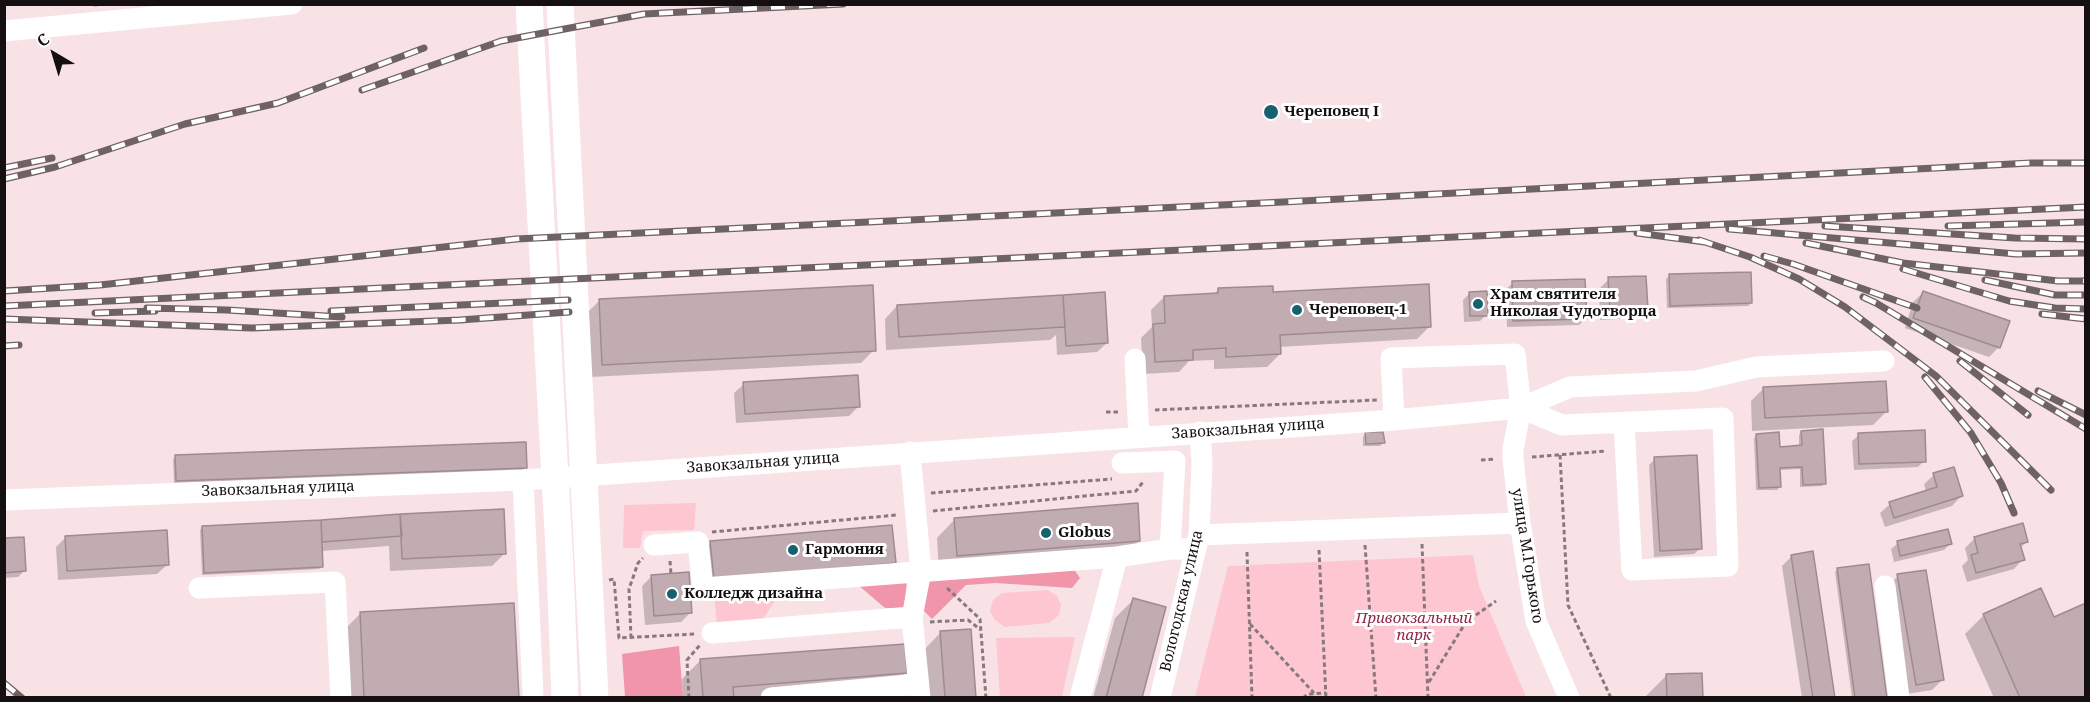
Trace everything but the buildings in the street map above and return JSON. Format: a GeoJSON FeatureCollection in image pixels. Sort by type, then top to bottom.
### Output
{"type":"FeatureCollection","features":[{"type":"Feature","properties":{"kind":"main road"},"geometry":{"type":"LineString","coordinates":[[529,4],[565,698]]}},
{"type":"Feature","properties":{"kind":"main road"},"geometry":{"type":"LineString","coordinates":[[560,4],[595,698]]}},
{"type":"Feature","properties":{"kind":"street"},"geometry":{"type":"LineString","coordinates":[[4,31],[292,4]]}},
{"type":"Feature","properties":{"kind":"street","name":"улица М.Горького"},"geometry":{"type":"LineString","coordinates":[[1394,410],[1391,358],[1515,354],[1521,408],[1513,449],[1520,523],[1536,621],[1569,698]]}},
{"type":"Feature","properties":{"kind":"street"},"geometry":{"type":"LineString","coordinates":[[1135,359],[1139,437]]}},
{"type":"Feature","properties":{"kind":"street"},"geometry":{"type":"LineString","coordinates":[[1521,408],[1570,387],[1696,381],[1756,367],[1884,361]]}},
{"type":"Feature","properties":{"kind":"street"},"geometry":{"type":"LineString","coordinates":[[1521,408],[1562,425],[1723,418],[1728,566],[1632,570],[1624,423]]}},
{"type":"Feature","properties":{"kind":"street","name":"Завокзальная улица"},"geometry":{"type":"LineString","coordinates":[[4,500],[523,480],[1139,437],[1394,410],[1521,408]]}},
{"type":"Feature","properties":{"kind":"street","name":"Вологодская улица"},"geometry":{"type":"LineString","coordinates":[[1160,698],[1197,542],[1202,464],[1200,432]]}},
{"type":"Feature","properties":{"kind":"street"},"geometry":{"type":"LineString","coordinates":[[771,698],[919,691],[913,620],[925,571],[910,452]]}},
{"type":"Feature","properties":{"kind":"street"},"geometry":{"type":"LineString","coordinates":[[1119,471],[1175,461],[1170,549]]}},
{"type":"Feature","properties":{"kind":"street"},"geometry":{"type":"LineString","coordinates":[[523,480],[533,694]]}},
{"type":"Feature","properties":{"kind":"street"},"geometry":{"type":"LineString","coordinates":[[654,545],[698,542],[703,588],[1117,557],[1249,533],[1520,523]]}},
{"type":"Feature","properties":{"kind":"street"},"geometry":{"type":"LineString","coordinates":[[1080,698],[1117,557]]}},
{"type":"Feature","properties":{"kind":"street"},"geometry":{"type":"LineString","coordinates":[[199,588],[335,582],[340,698]]}},
{"type":"Feature","properties":{"kind":"street"},"geometry":{"type":"LineString","coordinates":[[1885,586],[1899,698]]}},
{"type":"Feature","properties":{"kind":"street"},"geometry":{"type":"LineString","coordinates":[[712,633],[913,620]]}},
{"type":"Feature","properties":{"kind":"path"},"geometry":{"type":"LineString","coordinates":[[1106,412],[1394,410]]}},
{"type":"Feature","properties":{"kind":"path"},"geometry":{"type":"LineString","coordinates":[[1611,698],[1568,605],[1560,455],[1625,450]]}},
{"type":"Feature","properties":{"kind":"path"},"geometry":{"type":"LineString","coordinates":[[914,495],[1119,471]]}},
{"type":"Feature","properties":{"kind":"path"},"geometry":{"type":"LineString","coordinates":[[1424,526],[1421,550],[1428,698]]}},
{"type":"Feature","properties":{"kind":"path"},"geometry":{"type":"LineString","coordinates":[[1366,529],[1364,553],[1376,698]]}},
{"type":"Feature","properties":{"kind":"path"},"geometry":{"type":"LineString","coordinates":[[1303,698],[1314,693],[1326,695],[1318,554],[1321,531]]}},
{"type":"Feature","properties":{"kind":"path"},"geometry":{"type":"LineString","coordinates":[[1249,533],[1247,559],[1252,698]]}},
{"type":"Feature","properties":{"kind":"path"},"geometry":{"type":"LineString","coordinates":[[631,638],[629,589],[638,563],[654,545]]}},
{"type":"Feature","properties":{"kind":"path"},"geometry":{"type":"LineString","coordinates":[[925,571],[980,619],[986,698]]}},
{"type":"Feature","properties":{"kind":"path"},"geometry":{"type":"LineString","coordinates":[[614,579],[619,638],[712,633]]}},
{"type":"Feature","properties":{"kind":"path"},"geometry":{"type":"LineString","coordinates":[[1428,684],[1466,622],[1496,601]]}},
{"type":"Feature","properties":{"kind":"path"},"geometry":{"type":"LineString","coordinates":[[913,620],[968,620],[981,630]]}},
{"type":"Feature","properties":{"kind":"path"},"geometry":{"type":"LineString","coordinates":[[1250,623],[1314,693]]}},
{"type":"Feature","properties":{"kind":"path"},"geometry":{"type":"LineString","coordinates":[[689,698],[687,660],[712,633]]}},
{"type":"Feature","properties":{"kind":"green space"},"geometry":{"type":"Polygon","coordinates":[[[696,503],[694,530],[643,531],[640,548],[623,548],[624,505],[696,503]]]}},
{"type":"Feature","properties":{"kind":"green space","name":"Привокзальный парк"},"geometry":{"type":"Polygon","coordinates":[[[1473,555],[1479,586],[1526,697],[1195,697],[1228,566],[1473,555]]]}},
{"type":"Feature","properties":{"kind":"green space"},"geometry":{"type":"Polygon","coordinates":[[[782,590],[763,619],[717,624],[714,594],[782,590]]]}},
{"type":"Feature","properties":{"kind":"green space"},"geometry":{"type":"Polygon","coordinates":[[[1048,590],[1057,596],[1061,605],[1059,615],[1049,623],[1005,627],[995,620],[990,611],[993,600],[1002,593],[1048,590]]]}},
{"type":"Feature","properties":{"kind":"green space"},"geometry":{"type":"Polygon","coordinates":[[[1075,637],[1062,697],[1000,697],[996,638],[1075,637]]]}},
{"type":"Feature","properties":{"kind":"shaded area"},"geometry":{"type":"Polygon","coordinates":[[[1073,568],[1080,578],[1072,588],[996,583],[966,585],[932,619],[921,608],[926,582],[951,576],[1073,568]]]}},
{"type":"Feature","properties":{"kind":"shaded area"},"geometry":{"type":"Polygon","coordinates":[[[907,580],[904,608],[885,608],[858,585],[907,580]]]}},
{"type":"Feature","properties":{"kind":"shaded area"},"geometry":{"type":"Polygon","coordinates":[[[679,646],[683,697],[625,697],[622,654],[679,646]]]}},
{"type":"Feature","properties":{"kind":"railway"},"geometry":{"type":"LineString","coordinates":[[362,90],[501,41],[644,14],[843,4]]}},
{"type":"Feature","properties":{"kind":"railway"},"geometry":{"type":"LineString","coordinates":[[4,179],[55,167],[185,124],[278,103],[424,48]]}},
{"type":"Feature","properties":{"kind":"railway"},"geometry":{"type":"LineString","coordinates":[[4,168],[52,158]]}},
{"type":"Feature","properties":{"kind":"railway"},"geometry":{"type":"LineString","coordinates":[[4,291],[100,285],[516,239],[2031,163],[2086,163]]}},
{"type":"Feature","properties":{"kind":"railway"},"geometry":{"type":"LineString","coordinates":[[4,306],[2086,207]]}},
{"type":"Feature","properties":{"kind":"railway"},"geometry":{"type":"LineString","coordinates":[[1948,226],[2086,222]]}},
{"type":"Feature","properties":{"kind":"railway"},"geometry":{"type":"LineString","coordinates":[[1825,226],[2015,238],[2086,239]]}},
{"type":"Feature","properties":{"kind":"railway"},"geometry":{"type":"LineString","coordinates":[[1729,229],[2016,254],[2086,253]]}},
{"type":"Feature","properties":{"kind":"railway"},"geometry":{"type":"LineString","coordinates":[[1637,233],[1705,242]]}},
{"type":"Feature","properties":{"kind":"railway"},"geometry":{"type":"LineString","coordinates":[[1699,240],[1750,257],[1799,279],[1845,307],[1936,376],[2051,490]]}},
{"type":"Feature","properties":{"kind":"railway"},"geometry":{"type":"LineString","coordinates":[[1806,243],[1903,263],[2058,281],[2086,281]]}},
{"type":"Feature","properties":{"kind":"railway"},"geometry":{"type":"LineString","coordinates":[[1764,256],[1917,308]]}},
{"type":"Feature","properties":{"kind":"railway"},"geometry":{"type":"LineString","coordinates":[[1903,269],[2009,301],[2055,308],[2086,309]]}},
{"type":"Feature","properties":{"kind":"railway"},"geometry":{"type":"LineString","coordinates":[[1985,280],[2055,295],[2086,295]]}},
{"type":"Feature","properties":{"kind":"railway"},"geometry":{"type":"LineString","coordinates":[[1863,297],[2086,429]]}},
{"type":"Feature","properties":{"kind":"railway"},"geometry":{"type":"LineString","coordinates":[[331,311],[568,300]]}},
{"type":"Feature","properties":{"kind":"railway"},"geometry":{"type":"LineString","coordinates":[[147,308],[342,317]]}},
{"type":"Feature","properties":{"kind":"railway"},"geometry":{"type":"LineString","coordinates":[[95,313],[155,311]]}},
{"type":"Feature","properties":{"kind":"railway"},"geometry":{"type":"LineString","coordinates":[[4,319],[252,328],[460,320],[569,312]]}},
{"type":"Feature","properties":{"kind":"railway"},"geometry":{"type":"LineString","coordinates":[[2042,314],[2086,319]]}},
{"type":"Feature","properties":{"kind":"railway"},"geometry":{"type":"LineString","coordinates":[[4,346],[19,345]]}},
{"type":"Feature","properties":{"kind":"railway"},"geometry":{"type":"LineString","coordinates":[[1960,361],[2028,415]]}},
{"type":"Feature","properties":{"kind":"railway"},"geometry":{"type":"LineString","coordinates":[[1925,377],[1971,433],[2001,483],[2014,513]]}},
{"type":"Feature","properties":{"kind":"railway"},"geometry":{"type":"LineString","coordinates":[[2038,391],[2086,415]]}},
{"type":"Feature","properties":{"kind":"railway"},"geometry":{"type":"LineString","coordinates":[[4,683],[22,698]]}},
{"type":"Feature","properties":{"kind":"place","name":"Череповец I"},"geometry":{"type":"Point","coordinates":[1271,112]}},
{"type":"Feature","properties":{"kind":"place","name":"Храм святителя Николая Чудотворца"},"geometry":{"type":"Point","coordinates":[1478,304]}},
{"type":"Feature","properties":{"kind":"place","name":"Череповец-1"},"geometry":{"type":"Point","coordinates":[1297,310]}},
{"type":"Feature","properties":{"kind":"place","name":"Globus"},"geometry":{"type":"Point","coordinates":[1046,533]}},
{"type":"Feature","properties":{"kind":"place","name":"Гармония"},"geometry":{"type":"Point","coordinates":[793,550]}},
{"type":"Feature","properties":{"kind":"place","name":"Колледж дизайна"},"geometry":{"type":"Point","coordinates":[672,594]}}]}
